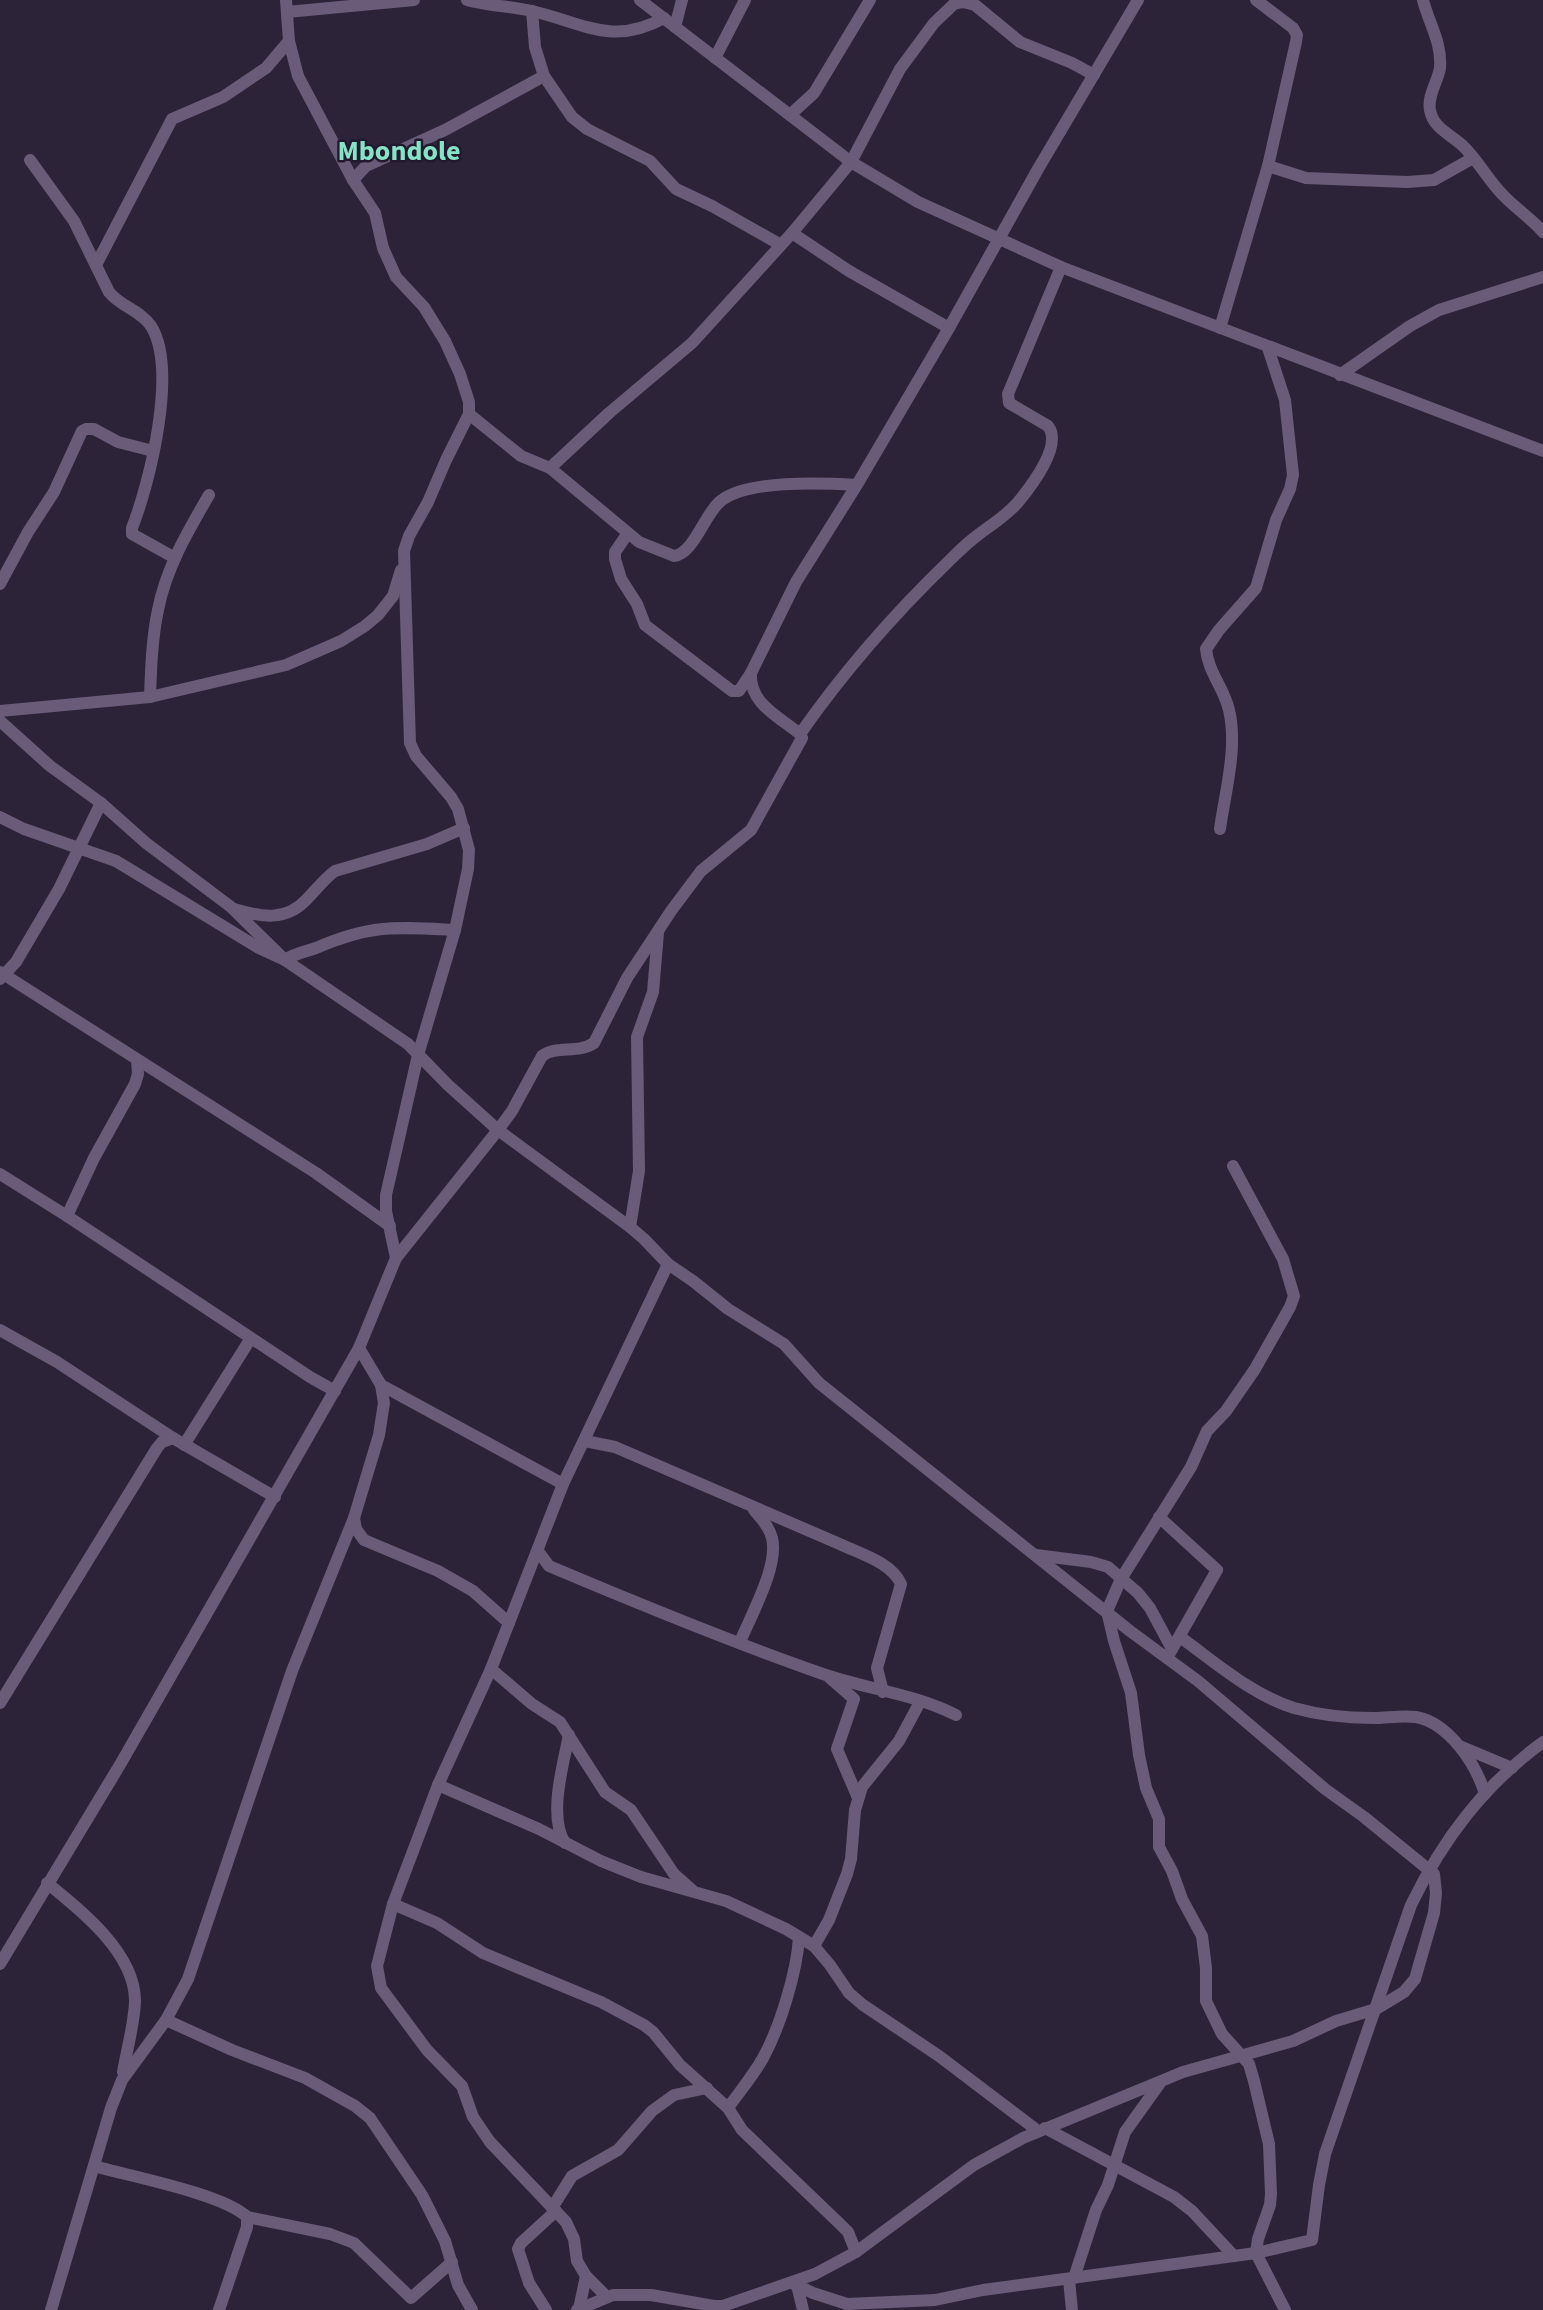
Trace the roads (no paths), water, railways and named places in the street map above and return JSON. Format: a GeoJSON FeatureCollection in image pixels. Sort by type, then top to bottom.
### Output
{"type":"FeatureCollection","features":[{"type":"Feature","properties":{"kind":"street"},"geometry":{"type":"LineString","coordinates":[[0,711],[150,697],[286,665],[341,641],[365,626],[387,605],[396,589],[409,536],[469,414],[465,388],[445,341],[424,307],[396,276],[383,248],[375,214],[353,180],[298,76],[289,41],[287,6],[414,0]]}},
{"type":"Feature","properties":{"kind":"street"},"geometry":{"type":"LineString","coordinates":[[467,0],[532,11],[585,28],[614,32],[669,23]]}},
{"type":"Feature","properties":{"kind":"street"},"geometry":{"type":"LineString","coordinates":[[640,0],[851,162],[918,202],[1061,267],[1543,451]]}},
{"type":"Feature","properties":{"kind":"street"},"geometry":{"type":"LineString","coordinates":[[669,23],[682,0]]}},
{"type":"Feature","properties":{"kind":"street"},"geometry":{"type":"LineString","coordinates":[[715,58],[745,0]]}},
{"type":"Feature","properties":{"kind":"street"},"geometry":{"type":"LineString","coordinates":[[790,116],[814,93],[870,0]]}},
{"type":"Feature","properties":{"kind":"street"},"geometry":{"type":"LineString","coordinates":[[628,533],[615,552],[615,559],[621,579],[637,604],[645,625],[732,691],[739,691],[751,673],[796,582],[949,328],[1138,0]]}},
{"type":"Feature","properties":{"kind":"street"},"geometry":{"type":"LineString","coordinates":[[1220,328],[1268,166],[1297,35],[1293,28],[1256,0]]}},
{"type":"Feature","properties":{"kind":"street"},"geometry":{"type":"LineString","coordinates":[[1423,0],[1440,51],[1438,77],[1431,96],[1430,110],[1436,123],[1461,144],[1501,193],[1543,232]]}},
{"type":"Feature","properties":{"kind":"street"},"geometry":{"type":"LineString","coordinates":[[550,468],[692,343],[792,233],[851,162],[900,69],[934,23],[954,4],[963,2],[975,5],[1020,42],[1094,75]]}},
{"type":"Feature","properties":{"kind":"street"},"geometry":{"type":"LineString","coordinates":[[532,11],[535,47],[544,76],[572,117],[587,129],[650,161],[676,189],[781,245]]}},
{"type":"Feature","properties":{"kind":"street"},"geometry":{"type":"LineString","coordinates":[[96,265],[172,119],[223,97],[266,68],[289,41]]}},
{"type":"Feature","properties":{"kind":"street"},"geometry":{"type":"LineString","coordinates":[[353,180],[366,166],[445,130],[544,76]]}},
{"type":"Feature","properties":{"kind":"street"},"geometry":{"type":"LineString","coordinates":[[1268,166],[1306,178],[1407,182],[1434,180],[1473,158]]}},
{"type":"Feature","properties":{"kind":"street"},"geometry":{"type":"LineString","coordinates":[[30,160],[74,221],[109,292],[116,301],[145,319],[161,349],[161,395],[151,468],[132,534],[175,558]]}},
{"type":"Feature","properties":{"kind":"street"},"geometry":{"type":"LineString","coordinates":[[792,233],[849,271],[949,328]]}},
{"type":"Feature","properties":{"kind":"street"},"geometry":{"type":"LineString","coordinates":[[0,1964],[121,1763],[359,1349],[396,1258],[512,1111],[542,1056],[548,1052],[583,1048],[594,1043],[621,989],[671,911],[701,871],[751,830],[801,743],[800,734],[844,674],[948,561],[1017,504],[1046,461],[1054,440],[1053,432],[1048,426],[1009,403],[1008,394],[1061,267]]}},
{"type":"Feature","properties":{"kind":"street"},"geometry":{"type":"LineString","coordinates":[[1340,375],[1410,326],[1439,310],[1543,277]]}},
{"type":"Feature","properties":{"kind":"street"},"geometry":{"type":"LineString","coordinates":[[1220,829],[1231,752],[1231,724],[1229,708],[1209,665],[1206,649],[1256,588],[1276,520],[1290,489],[1293,475],[1285,400],[1268,348]]}},
{"type":"Feature","properties":{"kind":"street"},"geometry":{"type":"LineString","coordinates":[[469,414],[521,456],[550,468],[649,548],[674,556],[685,552],[716,506],[732,495],[783,485],[856,485]]}},
{"type":"Feature","properties":{"kind":"street"},"geometry":{"type":"LineString","coordinates":[[0,584],[27,532],[54,492],[82,431],[94,429],[118,442],[153,451]]}},
{"type":"Feature","properties":{"kind":"street"},"geometry":{"type":"LineString","coordinates":[[150,697],[157,610],[175,558],[209,495]]}},
{"type":"Feature","properties":{"kind":"street"},"geometry":{"type":"LineString","coordinates":[[396,1258],[386,1195],[418,1055],[455,930],[468,869],[469,850],[464,828],[451,797],[416,756],[410,743],[403,563]]}},
{"type":"Feature","properties":{"kind":"street"},"geometry":{"type":"LineString","coordinates":[[751,673],[757,697],[779,719],[800,734]]}},
{"type":"Feature","properties":{"kind":"street"},"geometry":{"type":"LineString","coordinates":[[0,721],[50,766],[101,803],[146,843],[230,907],[285,960],[399,1038],[498,1130],[630,1227],[668,1264],[728,1310],[784,1344],[819,1383],[1107,1611],[1173,1648],[1293,1707],[1339,1717],[1415,1717],[1433,1724],[1461,1747],[1512,1768]]}},
{"type":"Feature","properties":{"kind":"street"},"geometry":{"type":"LineString","coordinates":[[101,803],[81,848],[29,942],[2,975],[316,1173],[390,1226]]}},
{"type":"Feature","properties":{"kind":"street"},"geometry":{"type":"LineString","coordinates":[[0,817],[24,829],[116,861],[259,948],[285,960]]}},
{"type":"Feature","properties":{"kind":"street"},"geometry":{"type":"LineString","coordinates":[[230,907],[256,915],[279,916],[296,911],[335,871],[427,844],[464,828]]}},
{"type":"Feature","properties":{"kind":"street"},"geometry":{"type":"LineString","coordinates":[[285,960],[293,954],[313,949],[347,934],[369,929],[391,926],[455,930]]}},
{"type":"Feature","properties":{"kind":"street"},"geometry":{"type":"LineString","coordinates":[[630,1227],[639,1171],[636,1037],[653,992],[658,932]]}},
{"type":"Feature","properties":{"kind":"street"},"geometry":{"type":"LineString","coordinates":[[66,1216],[135,1084],[138,1074],[137,1060]]}},
{"type":"Feature","properties":{"kind":"street"},"geometry":{"type":"LineString","coordinates":[[1233,1166],[1279,1251],[1294,1296],[1255,1369],[1226,1411],[1207,1431],[1191,1467],[1121,1579],[1107,1611],[1131,1693],[1146,1788],[1159,1819],[1159,1847],[1202,1936],[1206,2001],[1222,2034],[1244,2056],[1254,2081],[1269,2144],[1270,2172],[1270,2205],[1256,2253],[1285,2310]]}},
{"type":"Feature","properties":{"kind":"street"},"geometry":{"type":"LineString","coordinates":[[0,1174],[335,1391]]}},
{"type":"Feature","properties":{"kind":"street"},"geometry":{"type":"LineString","coordinates":[[606,2296],[586,2276],[577,2261],[574,2239],[566,2222],[490,2142],[473,2117],[462,2086],[427,2050],[381,1988],[377,1966],[393,1904],[438,1785],[491,1669],[563,1484],[668,1264]]}},
{"type":"Feature","properties":{"kind":"street"},"geometry":{"type":"LineString","coordinates":[[0,1330],[57,1362],[184,1445],[275,1497]]}},
{"type":"Feature","properties":{"kind":"street"},"geometry":{"type":"LineString","coordinates":[[184,1445],[251,1338]]}},
{"type":"Feature","properties":{"kind":"street"},"geometry":{"type":"LineString","coordinates":[[122,2080],[166,2020],[188,1979],[292,1671],[354,1518],[379,1435],[384,1403],[381,1385],[359,1349]]}},
{"type":"Feature","properties":{"kind":"street"},"geometry":{"type":"LineString","coordinates":[[381,1385],[563,1484]]}},
{"type":"Feature","properties":{"kind":"street"},"geometry":{"type":"LineString","coordinates":[[0,1703],[157,1448],[162,1442],[173,1438]]}},
{"type":"Feature","properties":{"kind":"street"},"geometry":{"type":"LineString","coordinates":[[585,1441],[615,1447],[877,1561],[900,1579],[901,1589],[877,1668],[883,1692]]}},
{"type":"Feature","properties":{"kind":"street"},"geometry":{"type":"LineString","coordinates":[[740,1642],[773,1553],[770,1532],[751,1506]]}},
{"type":"Feature","properties":{"kind":"street"},"geometry":{"type":"LineString","coordinates":[[1159,1517],[1217,1570],[1173,1648]]}},
{"type":"Feature","properties":{"kind":"street"},"geometry":{"type":"LineString","coordinates":[[354,1518],[359,1536],[364,1540],[438,1571],[473,1591],[509,1623]]}},
{"type":"Feature","properties":{"kind":"street"},"geometry":{"type":"LineString","coordinates":[[538,1551],[549,1566],[740,1642],[826,1675],[938,1706],[956,1715]]}},
{"type":"Feature","properties":{"kind":"street"},"geometry":{"type":"LineString","coordinates":[[578,2309],[606,2296],[651,2295],[723,2306],[795,2284],[856,2252],[974,2165],[1041,2130],[1183,2072],[1293,2041],[1336,2021],[1376,2009],[1404,1992],[1415,1979],[1436,1902],[1434,1874],[1429,1868],[1325,1789],[1198,1681],[1138,1593],[1101,1563],[1036,1555]]}},
{"type":"Feature","properties":{"kind":"street"},"geometry":{"type":"LineString","coordinates":[[530,1570],[549,1566]]}},
{"type":"Feature","properties":{"kind":"street"},"geometry":{"type":"LineString","coordinates":[[493,1607],[520,1595]]}},
{"type":"Feature","properties":{"kind":"street"},"geometry":{"type":"LineString","coordinates":[[491,1669],[533,1704],[560,1722],[605,1792],[631,1811],[674,1874],[692,1891]]}},
{"type":"Feature","properties":{"kind":"street"},"geometry":{"type":"LineString","coordinates":[[826,1675],[854,1699],[837,1749],[858,1798]]}},
{"type":"Feature","properties":{"kind":"street"},"geometry":{"type":"LineString","coordinates":[[814,1946],[829,1920],[847,1874],[858,1798],[867,1779],[899,1741],[920,1702]]}},
{"type":"Feature","properties":{"kind":"street"},"geometry":{"type":"LineString","coordinates":[[565,1843],[559,1834],[557,1815],[569,1735]]}},
{"type":"Feature","properties":{"kind":"street"},"geometry":{"type":"LineString","coordinates":[[795,2284],[847,2304],[935,2300],[983,2290],[1256,2253],[1312,2240],[1325,2154],[1411,1905],[1429,1868],[1460,1821],[1512,1768],[1543,1742]]}},
{"type":"Feature","properties":{"kind":"street"},"geometry":{"type":"LineString","coordinates":[[1461,1747],[1480,1776],[1485,1794]]}},
{"type":"Feature","properties":{"kind":"street"},"geometry":{"type":"LineString","coordinates":[[438,1785],[641,1877],[726,1901],[799,1937],[814,1946],[849,1993],[1041,2130],[1174,2197],[1192,2211],[1234,2256]]}},
{"type":"Feature","properties":{"kind":"street"},"geometry":{"type":"LineString","coordinates":[[47,1883],[100,1930],[124,1961],[131,1975],[135,2002],[122,2080],[94,2166],[56,2309]]}},
{"type":"Feature","properties":{"kind":"street"},"geometry":{"type":"LineString","coordinates":[[393,1904],[437,1923],[483,1952],[632,2017],[653,2032],[680,2065],[728,2108],[742,2130],[848,2232],[868,2243]]}},
{"type":"Feature","properties":{"kind":"street"},"geometry":{"type":"LineString","coordinates":[[728,2108],[753,2074],[770,2044],[794,1974],[799,1937]]}},
{"type":"Feature","properties":{"kind":"street"},"geometry":{"type":"LineString","coordinates":[[166,2020],[304,2078],[363,2111],[422,2195],[444,2241],[458,2285],[472,2310]]}},
{"type":"Feature","properties":{"kind":"street"},"geometry":{"type":"LineString","coordinates":[[1072,2310],[1071,2279],[1130,2122],[1160,2083]]}},
{"type":"Feature","properties":{"kind":"street"},"geometry":{"type":"LineString","coordinates":[[546,2310],[529,2283],[518,2249],[521,2243],[554,2209],[572,2176],[618,2150],[652,2111],[674,2095],[707,2088]]}},
{"type":"Feature","properties":{"kind":"street"},"geometry":{"type":"LineString","coordinates":[[94,2166],[207,2196],[247,2217],[330,2234],[354,2243],[411,2298],[452,2262]]}},
{"type":"Feature","properties":{"kind":"street"},"geometry":{"type":"LineString","coordinates":[[219,2310],[247,2227],[247,2217]]}},
{"type":"Feature","properties":{"kind":"street"},"geometry":{"type":"LineString","coordinates":[[848,2232],[856,2252]]}},
{"type":"Feature","properties":{"kind":"street"},"geometry":{"type":"LineString","coordinates":[[578,2309],[586,2276]]}},
{"type":"Feature","properties":{"kind":"street"},"geometry":{"type":"LineString","coordinates":[[795,2284],[803,2310]]}},
{"type":"Feature","properties":{"kind":"district","name":"Mbondole"},"geometry":{"type":"Point","coordinates":[399,151]}}]}
